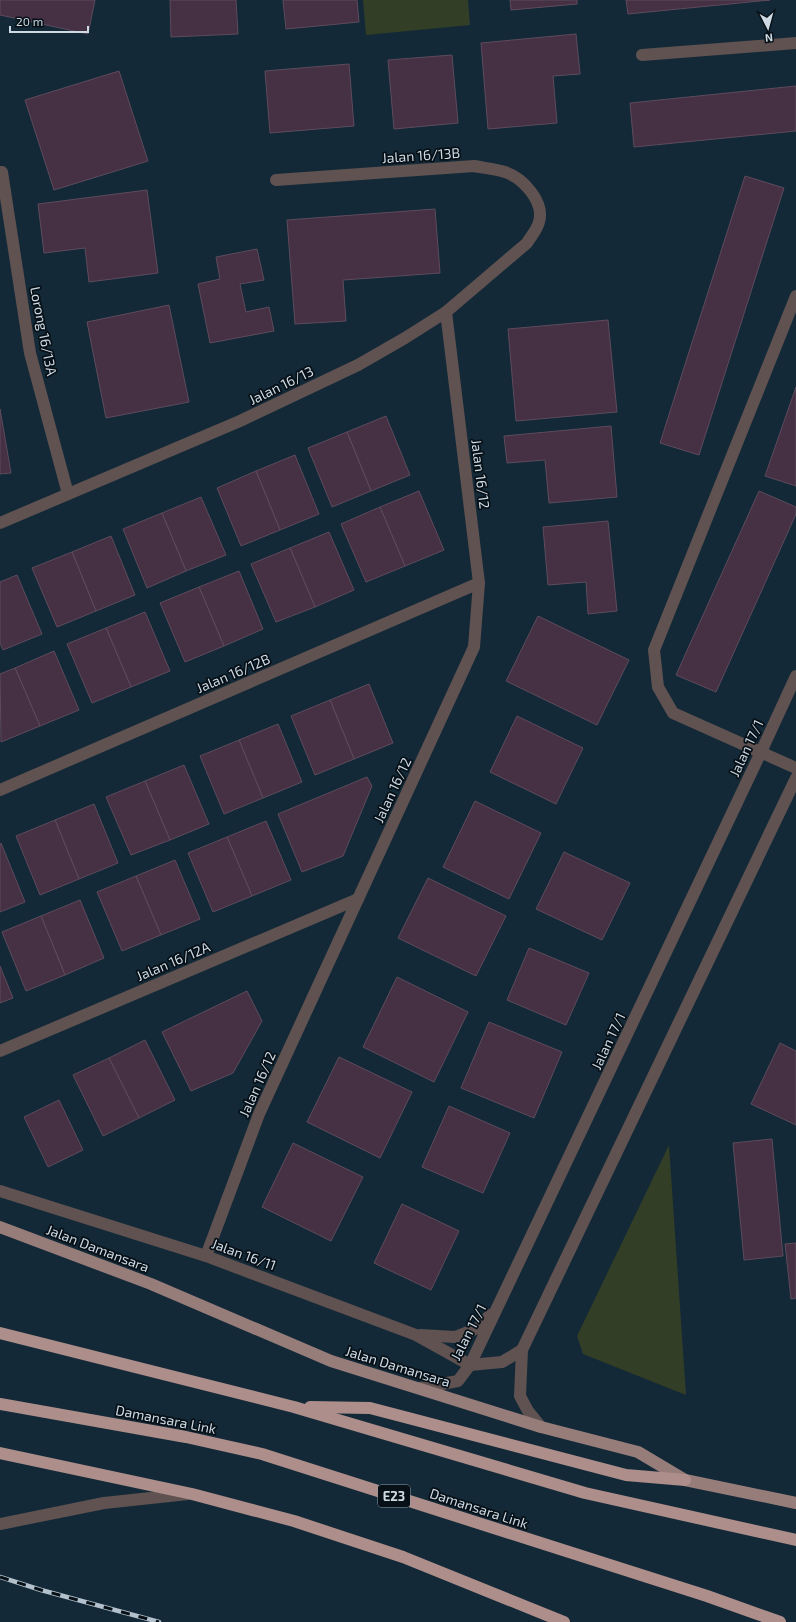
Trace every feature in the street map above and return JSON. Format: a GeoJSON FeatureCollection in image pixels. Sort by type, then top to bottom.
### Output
{"type":"FeatureCollection","features":[{"type":"Feature","properties":{"kind":"highway"},"geometry":{"type":"LineString","coordinates":[[0,1333],[294,1407],[584,1493],[796,1540]]}},
{"type":"Feature","properties":{"kind":"highway","name":"Damansara Link"},"geometry":{"type":"LineString","coordinates":[[0,1404],[186,1437],[262,1454],[707,1596],[780,1622]]}},
{"type":"Feature","properties":{"kind":"highway"},"geometry":{"type":"LineString","coordinates":[[294,1407],[370,1408],[626,1475],[685,1480]]}},
{"type":"Feature","properties":{"kind":"highway"},"geometry":{"type":"LineString","coordinates":[[0,1453],[192,1494],[294,1521],[403,1557],[564,1622]]}},
{"type":"Feature","properties":{"kind":"main road","name":"Jalan Damansara"},"geometry":{"type":"LineString","coordinates":[[0,1227],[151,1284],[331,1361],[541,1427],[638,1452],[685,1480],[796,1503]]}},
{"type":"Feature","properties":{"kind":"street"},"geometry":{"type":"LineString","coordinates":[[642,55],[796,43]]}},
{"type":"Feature","properties":{"kind":"street","name":"Jalan 16/13B"},"geometry":{"type":"LineString","coordinates":[[276,180],[474,166],[506,172],[525,184],[537,200],[540,220]]}},
{"type":"Feature","properties":{"kind":"street","name":"Lorong 16/13A"},"geometry":{"type":"LineString","coordinates":[[2,172],[30,353],[68,494]]}},
{"type":"Feature","properties":{"kind":"street","name":"Jalan 16/13"},"geometry":{"type":"LineString","coordinates":[[0,524],[254,415],[358,365],[446,312],[527,243],[535,232],[540,220]]}},
{"type":"Feature","properties":{"kind":"street"},"geometry":{"type":"LineString","coordinates":[[796,296],[654,650],[658,687],[673,713],[796,768]]}},
{"type":"Feature","properties":{"kind":"street","name":"Jalan 16/12"},"geometry":{"type":"LineString","coordinates":[[206,1256],[259,1114],[474,647],[479,583],[446,312]]}},
{"type":"Feature","properties":{"kind":"street","name":"Jalan 16/12B"},"geometry":{"type":"LineString","coordinates":[[0,790],[479,583]]}},
{"type":"Feature","properties":{"kind":"street","name":"Jalan 17/1"},"geometry":{"type":"LineString","coordinates":[[420,1388],[458,1381],[470,1365],[796,676]]}},
{"type":"Feature","properties":{"kind":"street"},"geometry":{"type":"LineString","coordinates":[[541,1427],[528,1411],[520,1396],[522,1350],[796,778]]}},
{"type":"Feature","properties":{"kind":"street","name":"Jalan 16/12A"},"geometry":{"type":"LineString","coordinates":[[0,1051],[358,899]]}},
{"type":"Feature","properties":{"kind":"street","name":"Jalan 16/11"},"geometry":{"type":"LineString","coordinates":[[0,1191],[206,1256],[416,1335],[470,1365]]}},
{"type":"Feature","properties":{"kind":"street"},"geometry":{"type":"LineString","coordinates":[[416,1335],[455,1337],[478,1328],[498,1307]]}},
{"type":"Feature","properties":{"kind":"street"},"geometry":{"type":"LineString","coordinates":[[470,1365],[502,1362],[522,1350]]}},
{"type":"Feature","properties":{"kind":"street"},"geometry":{"type":"LineString","coordinates":[[0,1524],[104,1503],[192,1494]]}},
{"type":"Feature","properties":{"kind":"green space"},"geometry":{"type":"Polygon","coordinates":[[[363,0],[468,0],[470,25],[366,35],[363,0]]]}},
{"type":"Feature","properties":{"kind":"green space"},"geometry":{"type":"Polygon","coordinates":[[[669,1145],[686,1395],[583,1354],[577,1336],[669,1145]]]}},
{"type":"Feature","properties":{"kind":"building"},"geometry":{"type":"Polygon","coordinates":[[[0,0],[95,0],[88,34],[0,15],[0,0]]]}},
{"type":"Feature","properties":{"kind":"building"},"geometry":{"type":"Polygon","coordinates":[[[170,0],[236,0],[238,34],[171,37],[170,0]]]}},
{"type":"Feature","properties":{"kind":"building"},"geometry":{"type":"Polygon","coordinates":[[[283,0],[357,0],[359,22],[286,29],[283,0]]]}},
{"type":"Feature","properties":{"kind":"building"},"geometry":{"type":"Polygon","coordinates":[[[510,0],[577,0],[577,4],[511,10],[510,0]]]}},
{"type":"Feature","properties":{"kind":"building"},"geometry":{"type":"Polygon","coordinates":[[[626,0],[770,0],[628,14],[626,0]]]}},
{"type":"Feature","properties":{"kind":"building"},"geometry":{"type":"Polygon","coordinates":[[[576,34],[580,74],[553,76],[557,123],[488,129],[481,43],[576,34]]]}},
{"type":"Feature","properties":{"kind":"building"},"geometry":{"type":"Polygon","coordinates":[[[452,55],[458,123],[394,129],[388,60],[452,55]]]}},
{"type":"Feature","properties":{"kind":"building"},"geometry":{"type":"Polygon","coordinates":[[[349,64],[354,126],[270,133],[265,71],[349,64]]]}},
{"type":"Feature","properties":{"kind":"building"},"geometry":{"type":"Polygon","coordinates":[[[119,71],[148,161],[54,190],[25,100],[119,71]]]}},
{"type":"Feature","properties":{"kind":"building"},"geometry":{"type":"Polygon","coordinates":[[[796,86],[796,131],[634,147],[630,103],[796,86]]]}},
{"type":"Feature","properties":{"kind":"building"},"geometry":{"type":"Polygon","coordinates":[[[745,176],[784,188],[699,455],[660,443],[745,176]]]}},
{"type":"Feature","properties":{"kind":"building"},"geometry":{"type":"Polygon","coordinates":[[[147,190],[158,273],[89,282],[85,248],[44,253],[38,204],[147,190]]]}},
{"type":"Feature","properties":{"kind":"building"},"geometry":{"type":"Polygon","coordinates":[[[435,209],[440,273],[343,280],[346,321],[295,324],[287,220],[435,209]]]}},
{"type":"Feature","properties":{"kind":"building"},"geometry":{"type":"Polygon","coordinates":[[[257,249],[264,280],[240,284],[246,312],[269,307],[274,331],[210,343],[198,284],[220,279],[216,257],[257,249]]]}},
{"type":"Feature","properties":{"kind":"building"},"geometry":{"type":"Polygon","coordinates":[[[169,305],[189,402],[106,418],[87,322],[169,305]]]}},
{"type":"Feature","properties":{"kind":"building"},"geometry":{"type":"Polygon","coordinates":[[[608,320],[617,412],[516,421],[508,329],[608,320]]]}},
{"type":"Feature","properties":{"kind":"building"},"geometry":{"type":"Polygon","coordinates":[[[796,387],[796,486],[765,476],[796,387]]]}},
{"type":"Feature","properties":{"kind":"building"},"geometry":{"type":"Polygon","coordinates":[[[0,409],[11,473],[0,474],[0,409]]]}},
{"type":"Feature","properties":{"kind":"building"},"geometry":{"type":"Polygon","coordinates":[[[386,416],[410,475],[371,491],[347,432],[386,416]]]}},
{"type":"Feature","properties":{"kind":"building"},"geometry":{"type":"Polygon","coordinates":[[[611,426],[617,497],[549,503],[545,460],[507,463],[504,436],[611,426]]]}},
{"type":"Feature","properties":{"kind":"building"},"geometry":{"type":"Polygon","coordinates":[[[347,432],[371,491],[332,507],[308,448],[347,432]]]}},
{"type":"Feature","properties":{"kind":"building"},"geometry":{"type":"Polygon","coordinates":[[[295,455],[319,514],[280,530],[256,471],[295,455]]]}},
{"type":"Feature","properties":{"kind":"building"},"geometry":{"type":"Polygon","coordinates":[[[256,471],[280,530],[241,546],[217,488],[256,471]]]}},
{"type":"Feature","properties":{"kind":"building"},"geometry":{"type":"Polygon","coordinates":[[[419,491],[444,550],[405,566],[380,507],[419,491]]]}},
{"type":"Feature","properties":{"kind":"building"},"geometry":{"type":"Polygon","coordinates":[[[759,491],[796,507],[796,514],[716,692],[676,675],[759,491]]]}},
{"type":"Feature","properties":{"kind":"building"},"geometry":{"type":"Polygon","coordinates":[[[201,497],[226,555],[186,571],[162,513],[201,497]]]}},
{"type":"Feature","properties":{"kind":"building"},"geometry":{"type":"Polygon","coordinates":[[[380,507],[405,566],[366,582],[341,524],[380,507]]]}},
{"type":"Feature","properties":{"kind":"building"},"geometry":{"type":"Polygon","coordinates":[[[162,513],[186,571],[147,588],[123,529],[162,513]]]}},
{"type":"Feature","properties":{"kind":"building"},"geometry":{"type":"Polygon","coordinates":[[[608,521],[617,611],[588,614],[586,582],[548,585],[543,527],[608,521]]]}},
{"type":"Feature","properties":{"kind":"building"},"geometry":{"type":"Polygon","coordinates":[[[329,532],[354,590],[315,607],[290,548],[329,532]]]}},
{"type":"Feature","properties":{"kind":"building"},"geometry":{"type":"Polygon","coordinates":[[[111,536],[135,595],[96,611],[72,552],[111,536]]]}},
{"type":"Feature","properties":{"kind":"building"},"geometry":{"type":"Polygon","coordinates":[[[290,548],[315,607],[276,622],[251,564],[290,548]]]}},
{"type":"Feature","properties":{"kind":"building"},"geometry":{"type":"Polygon","coordinates":[[[72,552],[96,611],[57,627],[32,568],[72,552]]]}},
{"type":"Feature","properties":{"kind":"building"},"geometry":{"type":"Polygon","coordinates":[[[239,571],[263,629],[224,646],[199,587],[239,571]]]}},
{"type":"Feature","properties":{"kind":"building"},"geometry":{"type":"Polygon","coordinates":[[[17,575],[42,634],[3,650],[0,643],[0,582],[17,575]]]}},
{"type":"Feature","properties":{"kind":"building"},"geometry":{"type":"Polygon","coordinates":[[[199,587],[224,646],[185,662],[160,603],[199,587]]]}},
{"type":"Feature","properties":{"kind":"building"},"geometry":{"type":"Polygon","coordinates":[[[145,612],[170,671],[131,687],[106,628],[145,612]]]}},
{"type":"Feature","properties":{"kind":"building"},"geometry":{"type":"Polygon","coordinates":[[[538,616],[629,660],[597,725],[506,681],[538,616]]]}},
{"type":"Feature","properties":{"kind":"building"},"geometry":{"type":"Polygon","coordinates":[[[106,628],[131,687],[92,703],[67,644],[106,628]]]}},
{"type":"Feature","properties":{"kind":"building"},"geometry":{"type":"Polygon","coordinates":[[[54,651],[79,710],[40,726],[15,668],[54,651]]]}},
{"type":"Feature","properties":{"kind":"building"},"geometry":{"type":"Polygon","coordinates":[[[15,668],[40,726],[1,742],[0,674],[15,668]]]}},
{"type":"Feature","properties":{"kind":"building"},"geometry":{"type":"Polygon","coordinates":[[[369,684],[393,743],[354,759],[330,700],[369,684]]]}},
{"type":"Feature","properties":{"kind":"building"},"geometry":{"type":"Polygon","coordinates":[[[330,700],[354,759],[315,775],[291,716],[330,700]]]}},
{"type":"Feature","properties":{"kind":"building"},"geometry":{"type":"Polygon","coordinates":[[[517,716],[583,748],[556,804],[490,772],[517,716]]]}},
{"type":"Feature","properties":{"kind":"building"},"geometry":{"type":"Polygon","coordinates":[[[278,724],[302,782],[263,798],[239,740],[278,724]]]}},
{"type":"Feature","properties":{"kind":"building"},"geometry":{"type":"Polygon","coordinates":[[[239,740],[263,798],[224,814],[200,756],[239,740]]]}},
{"type":"Feature","properties":{"kind":"building"},"geometry":{"type":"Polygon","coordinates":[[[184,765],[209,824],[170,840],[145,781],[184,765]]]}},
{"type":"Feature","properties":{"kind":"building"},"geometry":{"type":"Polygon","coordinates":[[[367,777],[372,786],[343,856],[302,872],[278,814],[367,777]]]}},
{"type":"Feature","properties":{"kind":"building"},"geometry":{"type":"Polygon","coordinates":[[[145,781],[170,840],[131,855],[106,797],[145,781]]]}},
{"type":"Feature","properties":{"kind":"building"},"geometry":{"type":"Polygon","coordinates":[[[475,801],[541,833],[509,899],[443,867],[475,801]]]}},
{"type":"Feature","properties":{"kind":"building"},"geometry":{"type":"Polygon","coordinates":[[[94,804],[118,863],[79,879],[55,820],[94,804]]]}},
{"type":"Feature","properties":{"kind":"building"},"geometry":{"type":"Polygon","coordinates":[[[55,820],[79,879],[40,895],[16,836],[55,820]]]}},
{"type":"Feature","properties":{"kind":"building"},"geometry":{"type":"Polygon","coordinates":[[[266,821],[291,880],[252,896],[227,837],[266,821]]]}},
{"type":"Feature","properties":{"kind":"building"},"geometry":{"type":"Polygon","coordinates":[[[227,837],[252,896],[213,912],[188,853],[227,837]]]}},
{"type":"Feature","properties":{"kind":"building"},"geometry":{"type":"Polygon","coordinates":[[[1,843],[25,902],[0,912],[0,844],[1,843]]]}},
{"type":"Feature","properties":{"kind":"building"},"geometry":{"type":"Polygon","coordinates":[[[564,852],[630,883],[602,940],[536,909],[564,852]]]}},
{"type":"Feature","properties":{"kind":"building"},"geometry":{"type":"Polygon","coordinates":[[[175,860],[200,919],[161,935],[136,876],[175,860]]]}},
{"type":"Feature","properties":{"kind":"building"},"geometry":{"type":"Polygon","coordinates":[[[136,876],[161,935],[122,951],[97,892],[136,876]]]}},
{"type":"Feature","properties":{"kind":"building"},"geometry":{"type":"Polygon","coordinates":[[[428,878],[506,916],[476,976],[398,938],[428,878]]]}},
{"type":"Feature","properties":{"kind":"building"},"geometry":{"type":"Polygon","coordinates":[[[80,900],[104,958],[65,975],[41,916],[80,900]]]}},
{"type":"Feature","properties":{"kind":"building"},"geometry":{"type":"Polygon","coordinates":[[[41,916],[65,975],[26,991],[2,932],[41,916]]]}},
{"type":"Feature","properties":{"kind":"building"},"geometry":{"type":"Polygon","coordinates":[[[529,948],[589,973],[566,1025],[507,1000],[529,948]]]}},
{"type":"Feature","properties":{"kind":"building"},"geometry":{"type":"Polygon","coordinates":[[[0,966],[13,998],[0,1003],[0,966]]]}},
{"type":"Feature","properties":{"kind":"building"},"geometry":{"type":"Polygon","coordinates":[[[397,977],[468,1012],[434,1082],[363,1047],[397,977]]]}},
{"type":"Feature","properties":{"kind":"building"},"geometry":{"type":"Polygon","coordinates":[[[247,991],[262,1021],[233,1073],[191,1091],[162,1032],[247,991]]]}},
{"type":"Feature","properties":{"kind":"building"},"geometry":{"type":"Polygon","coordinates":[[[489,1022],[562,1052],[534,1118],[461,1088],[489,1022]]]}},
{"type":"Feature","properties":{"kind":"building"},"geometry":{"type":"Polygon","coordinates":[[[145,1040],[175,1100],[139,1118],[109,1058],[145,1040]]]}},
{"type":"Feature","properties":{"kind":"building"},"geometry":{"type":"Polygon","coordinates":[[[780,1043],[796,1051],[796,1125],[751,1104],[780,1043]]]}},
{"type":"Feature","properties":{"kind":"building"},"geometry":{"type":"Polygon","coordinates":[[[339,1057],[412,1092],[380,1158],[307,1122],[339,1057]]]}},
{"type":"Feature","properties":{"kind":"building"},"geometry":{"type":"Polygon","coordinates":[[[109,1058],[139,1118],[103,1136],[73,1075],[109,1058]]]}},
{"type":"Feature","properties":{"kind":"building"},"geometry":{"type":"Polygon","coordinates":[[[59,1100],[83,1150],[48,1167],[24,1117],[59,1100]]]}},
{"type":"Feature","properties":{"kind":"building"},"geometry":{"type":"Polygon","coordinates":[[[449,1106],[510,1133],[483,1193],[422,1167],[449,1106]]]}},
{"type":"Feature","properties":{"kind":"building"},"geometry":{"type":"Polygon","coordinates":[[[772,1139],[783,1256],[744,1260],[733,1143],[772,1139]]]}},
{"type":"Feature","properties":{"kind":"building"},"geometry":{"type":"Polygon","coordinates":[[[293,1143],[363,1177],[331,1241],[262,1207],[293,1143]]]}},
{"type":"Feature","properties":{"kind":"building"},"geometry":{"type":"Polygon","coordinates":[[[402,1204],[459,1231],[431,1290],[374,1263],[402,1204]]]}},
{"type":"Feature","properties":{"kind":"building"},"geometry":{"type":"Polygon","coordinates":[[[796,1243],[796,1298],[791,1299],[785,1244],[796,1243]]]}},
{"type":"Feature","properties":{"kind":"railway"},"geometry":{"type":"LineString","coordinates":[[0,1577],[41,1590],[159,1622]]}}]}
